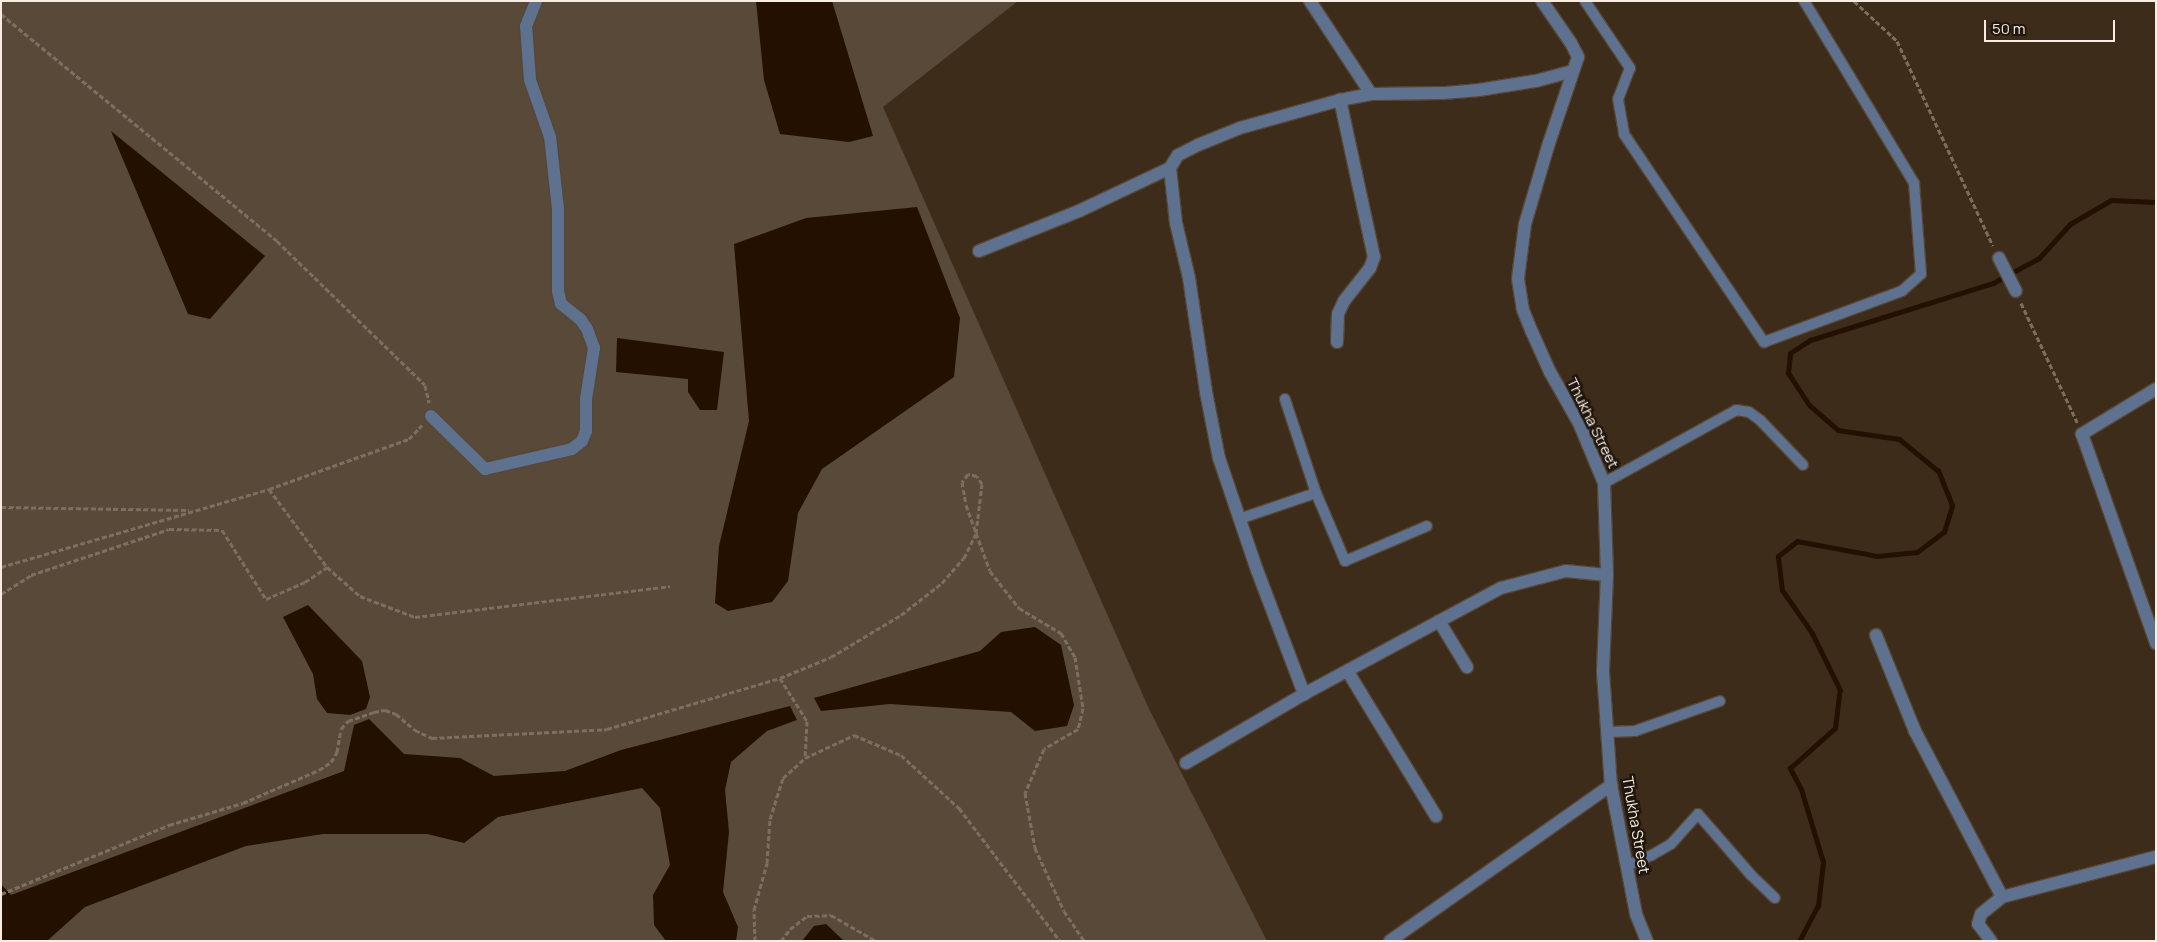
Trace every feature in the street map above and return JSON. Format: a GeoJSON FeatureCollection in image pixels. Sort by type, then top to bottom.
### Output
{"type":"FeatureCollection","features":[{"type":"Feature","properties":{"kind":"street"},"geometry":{"type":"LineString","coordinates":[[431,416],[485,469],[572,449],[582,441],[586,431],[586,399],[594,348],[587,329],[581,320],[561,304],[558,291],[558,209],[550,136],[530,80],[526,26],[536,1]]}},
{"type":"Feature","properties":{"kind":"street"},"geometry":{"type":"LineString","coordinates":[[1310,1],[1371,94]]}},
{"type":"Feature","properties":{"kind":"street","name":"Thukha Street"},"geometry":{"type":"LineString","coordinates":[[1542,1],[1571,43],[1578,57],[1525,224],[1518,279],[1523,310],[1532,332],[1550,372],[1579,423],[1604,483],[1607,575],[1603,672],[1611,785],[1636,914],[1647,941]]}},
{"type":"Feature","properties":{"kind":"street"},"geometry":{"type":"LineString","coordinates":[[979,250],[1079,211],[1170,168],[1178,155],[1240,128],[1340,100],[1371,94],[1443,93],[1479,90],[1535,81],[1573,71]]}},
{"type":"Feature","properties":{"kind":"street"},"geometry":{"type":"LineString","coordinates":[[1337,342],[1338,314],[1344,301],[1370,268],[1374,257],[1340,100]]}},
{"type":"Feature","properties":{"kind":"street"},"geometry":{"type":"LineString","coordinates":[[1170,168],[1176,223],[1189,278],[1206,392],[1219,458],[1239,519],[1304,694]]}},
{"type":"Feature","properties":{"kind":"street"},"geometry":{"type":"LineString","coordinates":[[1999,258],[2016,292]]}},
{"type":"Feature","properties":{"kind":"street"},"geometry":{"type":"LineString","coordinates":[[2156,389],[2082,434],[2156,642]]}},
{"type":"Feature","properties":{"kind":"street"},"geometry":{"type":"LineString","coordinates":[[1186,763],[1304,694],[1501,588],[1529,579],[1566,571],[1607,575]]}},
{"type":"Feature","properties":{"kind":"street"},"geometry":{"type":"LineString","coordinates":[[1439,621],[1467,667]]}},
{"type":"Feature","properties":{"kind":"street"},"geometry":{"type":"LineString","coordinates":[[1876,635],[1914,731],[2002,897]]}},
{"type":"Feature","properties":{"kind":"street"},"geometry":{"type":"LineString","coordinates":[[1348,672],[1436,816]]}},
{"type":"Feature","properties":{"kind":"street"},"geometry":{"type":"LineString","coordinates":[[1390,941],[1611,785]]}},
{"type":"Feature","properties":{"kind":"street"},"geometry":{"type":"LineString","coordinates":[[1991,941],[1978,924],[1981,914],[2002,897],[2156,857]]}},
{"type":"Feature","properties":{"kind":"lane"},"geometry":{"type":"LineString","coordinates":[[1585,1],[1630,68],[1618,99],[1624,134],[1764,342],[1902,291],[1921,274],[1914,183],[1804,1]]}},
{"type":"Feature","properties":{"kind":"lane"},"geometry":{"type":"LineString","coordinates":[[1285,399],[1316,493],[1345,561],[1426,526]]}},
{"type":"Feature","properties":{"kind":"lane"},"geometry":{"type":"LineString","coordinates":[[1604,483],[1736,410],[1749,412],[1760,420],[1803,465]]}},
{"type":"Feature","properties":{"kind":"lane"},"geometry":{"type":"LineString","coordinates":[[1239,519],[1316,493]]}},
{"type":"Feature","properties":{"kind":"lane"},"geometry":{"type":"LineString","coordinates":[[1608,732],[1635,731],[1720,701]]}},
{"type":"Feature","properties":{"kind":"lane"},"geometry":{"type":"LineString","coordinates":[[1626,866],[1652,855],[1671,844],[1698,814],[1751,875],[1775,898]]}},
{"type":"Feature","properties":{"kind":"path"},"geometry":{"type":"LineString","coordinates":[[1854,1],[1897,41],[1999,258]]}},
{"type":"Feature","properties":{"kind":"path"},"geometry":{"type":"LineString","coordinates":[[1,14],[277,241],[425,386],[431,416],[409,439],[269,489],[1,567]]}},
{"type":"Feature","properties":{"kind":"path"},"geometry":{"type":"LineString","coordinates":[[2016,292],[2082,434]]}},
{"type":"Feature","properties":{"kind":"path"},"geometry":{"type":"LineString","coordinates":[[1,894],[13,887],[169,825],[243,802],[319,770],[331,762],[337,752],[341,729],[348,721],[374,712],[385,710],[396,714],[415,730],[432,738],[607,729],[780,678],[830,657],[901,615],[942,583],[964,558],[976,533],[982,484],[977,476],[968,474],[962,482],[966,505],[976,533],[990,571],[1019,608],[1060,633],[1074,657],[1083,708],[1078,729],[1044,749],[1025,793],[1035,848],[1064,911],[1084,941]]}},
{"type":"Feature","properties":{"kind":"path"},"geometry":{"type":"LineString","coordinates":[[269,489],[327,567],[360,596],[415,617],[670,586]]}},
{"type":"Feature","properties":{"kind":"path"},"geometry":{"type":"LineString","coordinates":[[1,507],[193,510]]}},
{"type":"Feature","properties":{"kind":"path"},"geometry":{"type":"LineString","coordinates":[[1,594],[30,574],[169,529],[222,530],[266,599],[305,582],[327,567]]}},
{"type":"Feature","properties":{"kind":"path"},"geometry":{"type":"LineString","coordinates":[[780,678],[807,722],[805,758]]}},
{"type":"Feature","properties":{"kind":"path"},"geometry":{"type":"LineString","coordinates":[[755,941],[754,910],[767,863],[770,819],[783,778],[805,758],[854,735],[901,755],[960,808],[1060,941]]}},
{"type":"Feature","properties":{"kind":"path"},"geometry":{"type":"LineString","coordinates":[[781,941],[790,929],[807,916],[831,915],[876,941]]}},
{"type":"Feature","properties":{"kind":"shaded area"},"geometry":{"type":"Polygon","coordinates":[[[1,1],[1018,1],[883,107],[1149,709],[1267,941],[1,941],[1,1]]]}},
{"type":"Feature","properties":{"kind":"shaded area"},"geometry":{"type":"Polygon","coordinates":[[[756,1],[832,1],[873,136],[849,142],[780,134],[764,80],[756,1]]]}},
{"type":"Feature","properties":{"kind":"shaded area"},"geometry":{"type":"Polygon","coordinates":[[[111,131],[265,256],[210,319],[188,314],[111,131]]]}},
{"type":"Feature","properties":{"kind":"shaded area"},"geometry":{"type":"Polygon","coordinates":[[[917,207],[960,318],[954,377],[822,469],[798,513],[788,581],[772,602],[728,611],[715,603],[719,546],[749,421],[734,244],[806,218],[917,207]]]}},
{"type":"Feature","properties":{"kind":"shaded area"},"geometry":{"type":"Polygon","coordinates":[[[617,338],[724,352],[717,410],[700,410],[688,392],[688,379],[616,372],[617,338]]]}},
{"type":"Feature","properties":{"kind":"shaded area"},"geometry":{"type":"Polygon","coordinates":[[[308,605],[362,661],[370,697],[366,709],[350,715],[327,713],[317,699],[313,674],[283,617],[308,605]]]}},
{"type":"Feature","properties":{"kind":"shaded area"},"geometry":{"type":"Polygon","coordinates":[[[1035,627],[1061,645],[1074,705],[1067,726],[1035,731],[1011,712],[890,704],[821,711],[814,698],[980,651],[1001,632],[1035,627]]]}},
{"type":"Feature","properties":{"kind":"shaded area"},"geometry":{"type":"Polygon","coordinates":[[[790,706],[797,720],[767,731],[731,762],[725,790],[729,832],[723,892],[738,927],[736,941],[666,941],[654,925],[653,895],[670,865],[660,808],[642,788],[498,817],[464,843],[427,834],[323,834],[246,846],[85,907],[47,941],[1,941],[1,884],[11,895],[344,771],[354,725],[369,719],[404,754],[460,758],[494,776],[565,771],[621,750],[790,706]]]}},
{"type":"Feature","properties":{"kind":"shaded area"},"geometry":{"type":"Polygon","coordinates":[[[826,924],[844,941],[802,941],[814,926],[826,924]]]}},
{"type":"Feature","properties":{"kind":"waterway"},"geometry":{"type":"LineString","coordinates":[[1799,941],[1818,906],[1823,862],[1801,789],[1790,768],[1835,728],[1840,690],[1812,633],[1782,590],[1778,556],[1797,541],[1877,556],[1917,552],[1944,532],[1952,505],[1938,471],[1899,439],[1838,430],[1809,405],[1788,373],[1790,353],[1810,340],[1993,283],[2039,258],[2070,224],[2111,200],[2156,202]]}}]}
